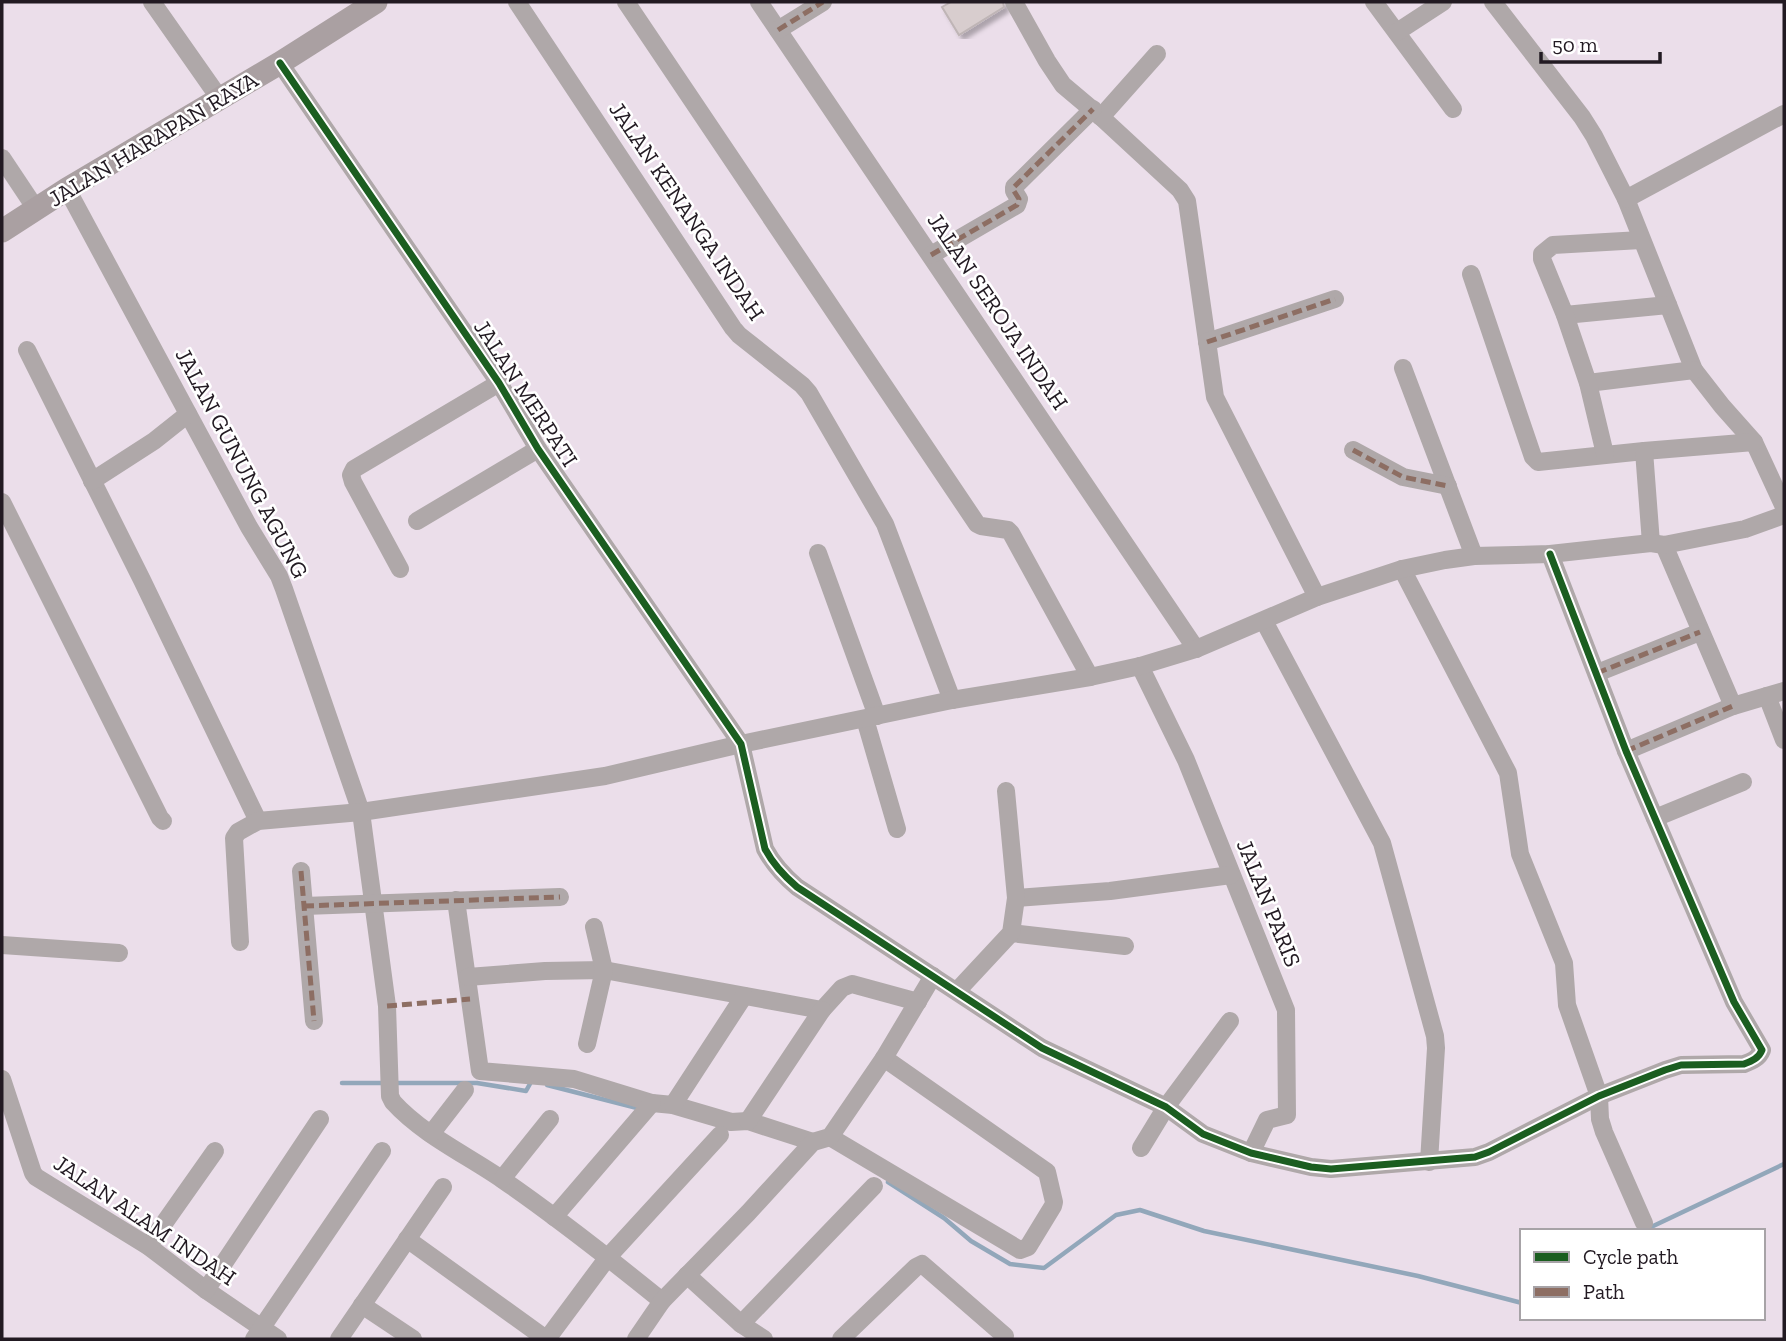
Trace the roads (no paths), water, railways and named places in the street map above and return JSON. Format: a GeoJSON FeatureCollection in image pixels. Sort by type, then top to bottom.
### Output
{"type":"FeatureCollection","features":[{"type":"Feature","properties":{"kind":"main road","name":"JALAN HARAPAN RAYA"},"geometry":{"type":"LineString","coordinates":[[2,231],[376,2]]}},
{"type":"Feature","properties":{"kind":"street"},"geometry":{"type":"LineString","coordinates":[[152,2],[220,99]]}},
{"type":"Feature","properties":{"kind":"street","name":"JALAN KENANGA INDAH"},"geometry":{"type":"LineString","coordinates":[[517,2],[733,328],[809,393],[885,524],[952,700]]}},
{"type":"Feature","properties":{"kind":"street"},"geometry":{"type":"LineString","coordinates":[[626,2],[977,524],[1010,531],[1090,677]]}},
{"type":"Feature","properties":{"kind":"street","name":"JALAN SEROJA INDAH"},"geometry":{"type":"LineString","coordinates":[[759,2],[1196,649]]}},
{"type":"Feature","properties":{"kind":"street"},"geometry":{"type":"LineString","coordinates":[[778,30],[823,2]]}},
{"type":"Feature","properties":{"kind":"street"},"geometry":{"type":"LineString","coordinates":[[1014,2],[1054,74],[1063,85],[1180,190],[1187,201],[1217,404],[1317,597]]}},
{"type":"Feature","properties":{"kind":"street"},"geometry":{"type":"LineString","coordinates":[[1374,2],[1453,109]]}},
{"type":"Feature","properties":{"kind":"street"},"geometry":{"type":"LineString","coordinates":[[1397,32],[1443,2]]}},
{"type":"Feature","properties":{"kind":"street"},"geometry":{"type":"LineString","coordinates":[[1493,2],[1594,136],[1626,199],[1694,370],[1754,442],[1784,507]]}},
{"type":"Feature","properties":{"kind":"street"},"geometry":{"type":"LineString","coordinates":[[931,255],[1017,205],[1019,199],[1014,187],[1097,113],[1157,54]]}},
{"type":"Feature","properties":{"kind":"street","name":"JALAN MERPATI"},"geometry":{"type":"LineString","coordinates":[[280,63],[499,383],[538,449],[741,744]]}},
{"type":"Feature","properties":{"kind":"street"},"geometry":{"type":"LineString","coordinates":[[1626,199],[1784,114]]}},
{"type":"Feature","properties":{"kind":"street"},"geometry":{"type":"LineString","coordinates":[[2,158],[36,209]]}},
{"type":"Feature","properties":{"kind":"street","name":"JALAN GUNUNG AGUNG"},"geometry":{"type":"LineString","coordinates":[[67,189],[249,527],[279,576],[361,812],[387,1006],[390,1096],[393,1102],[431,1134],[502,1179],[554,1217],[662,1301]]}},
{"type":"Feature","properties":{"kind":"street"},"geometry":{"type":"LineString","coordinates":[[1605,454],[1588,383],[1542,254],[1553,245],[1641,240]]}},
{"type":"Feature","properties":{"kind":"street"},"geometry":{"type":"LineString","coordinates":[[1471,274],[1535,460],[1540,463],[1605,454],[1754,442]]}},
{"type":"Feature","properties":{"kind":"street"},"geometry":{"type":"LineString","coordinates":[[1207,342],[1335,299]]}},
{"type":"Feature","properties":{"kind":"street"},"geometry":{"type":"LineString","coordinates":[[1565,315],[1668,305]]}},
{"type":"Feature","properties":{"kind":"street"},"geometry":{"type":"LineString","coordinates":[[27,350],[258,821]]}},
{"type":"Feature","properties":{"kind":"street"},"geometry":{"type":"LineString","coordinates":[[1403,368],[1474,556]]}},
{"type":"Feature","properties":{"kind":"street"},"geometry":{"type":"LineString","coordinates":[[1588,383],[1694,370]]}},
{"type":"Feature","properties":{"kind":"street"},"geometry":{"type":"LineString","coordinates":[[400,569],[353,482],[351,475],[354,469],[499,383]]}},
{"type":"Feature","properties":{"kind":"street"},"geometry":{"type":"LineString","coordinates":[[92,481],[155,441],[188,414]]}},
{"type":"Feature","properties":{"kind":"street"},"geometry":{"type":"LineString","coordinates":[[417,521],[538,449]]}},
{"type":"Feature","properties":{"kind":"street"},"geometry":{"type":"LineString","coordinates":[[1353,450],[1403,477],[1448,486]]}},
{"type":"Feature","properties":{"kind":"street"},"geometry":{"type":"LineString","coordinates":[[1644,451],[1658,544],[1733,706]]}},
{"type":"Feature","properties":{"kind":"street"},"geometry":{"type":"LineString","coordinates":[[2,502],[163,821]]}},
{"type":"Feature","properties":{"kind":"street"},"geometry":{"type":"LineString","coordinates":[[240,942],[233,838],[238,832],[258,821],[361,812],[605,776],[741,744],[952,700],[1140,666],[1196,649],[1317,597],[1402,569],[1474,556],[1550,554],[1658,544],[1745,529],[1784,515]]}},
{"type":"Feature","properties":{"kind":"street"},"geometry":{"type":"LineString","coordinates":[[818,553],[871,718],[897,829]]}},
{"type":"Feature","properties":{"kind":"street"},"geometry":{"type":"LineString","coordinates":[[741,744],[765,849],[786,878],[1050,1052],[1166,1108],[1203,1133],[1251,1153],[1331,1169],[1482,1155],[1599,1096],[1681,1065],[1744,1064],[1756,1058],[1762,1050],[1734,1002],[1626,751],[1550,554]]}},
{"type":"Feature","properties":{"kind":"street"},"geometry":{"type":"LineString","coordinates":[[1402,569],[1508,773],[1520,854],[1564,963],[1567,1004],[1599,1096],[1600,1119],[1644,1223]]}},
{"type":"Feature","properties":{"kind":"street"},"geometry":{"type":"LineString","coordinates":[[1264,621],[1384,847],[1435,1036],[1429,1162]]}},
{"type":"Feature","properties":{"kind":"street"},"geometry":{"type":"LineString","coordinates":[[1597,673],[1700,632]]}},
{"type":"Feature","properties":{"kind":"street","name":"JALAN PARIS"},"geometry":{"type":"LineString","coordinates":[[1140,666],[1186,761],[1287,1014],[1287,1115],[1267,1120],[1251,1153]]}},
{"type":"Feature","properties":{"kind":"street"},"geometry":{"type":"LineString","coordinates":[[1626,751],[1733,706],[1776,693],[1784,740]]}},
{"type":"Feature","properties":{"kind":"street"},"geometry":{"type":"LineString","coordinates":[[1655,818],[1743,782]]}},
{"type":"Feature","properties":{"kind":"street"},"geometry":{"type":"LineString","coordinates":[[957,991],[1011,933],[1016,898],[1006,792]]}},
{"type":"Feature","properties":{"kind":"street"},"geometry":{"type":"LineString","coordinates":[[301,871],[314,1021]]}},
{"type":"Feature","properties":{"kind":"street"},"geometry":{"type":"LineString","coordinates":[[1016,898],[1110,891],[1231,875]]}},
{"type":"Feature","properties":{"kind":"street"},"geometry":{"type":"LineString","coordinates":[[304,906],[560,897]]}},
{"type":"Feature","properties":{"kind":"street"},"geometry":{"type":"LineString","coordinates":[[456,900],[480,1071],[575,1079],[652,1103],[673,1105],[731,1122],[748,1121],[821,1139],[1020,1250],[1028,1247],[1053,1206],[1047,1172],[884,1058]]}},
{"type":"Feature","properties":{"kind":"street"},"geometry":{"type":"LineString","coordinates":[[587,1044],[604,970],[594,927]]}},
{"type":"Feature","properties":{"kind":"street"},"geometry":{"type":"LineString","coordinates":[[1011,933],[1125,946]]}},
{"type":"Feature","properties":{"kind":"street"},"geometry":{"type":"LineString","coordinates":[[2,945],[120,953]]}},
{"type":"Feature","properties":{"kind":"street"},"geometry":{"type":"LineString","coordinates":[[468,977],[604,970],[822,1010]]}},
{"type":"Feature","properties":{"kind":"street"},"geometry":{"type":"LineString","coordinates":[[636,1339],[662,1301],[821,1139],[884,1058],[933,976]]}},
{"type":"Feature","properties":{"kind":"street"},"geometry":{"type":"LineString","coordinates":[[748,1121],[822,1010],[842,988],[852,984],[918,1002]]}},
{"type":"Feature","properties":{"kind":"street"},"geometry":{"type":"LineString","coordinates":[[673,1105],[744,996]]}},
{"type":"Feature","properties":{"kind":"street"},"geometry":{"type":"LineString","coordinates":[[1141,1148],[1166,1108],[1230,1021]]}},
{"type":"Feature","properties":{"kind":"street","name":"JALAN ALAM INDAH"},"geometry":{"type":"LineString","coordinates":[[2,1079],[36,1177],[148,1246],[258,1334],[278,1339]]}},
{"type":"Feature","properties":{"kind":"street"},"geometry":{"type":"LineString","coordinates":[[431,1134],[465,1090]]}},
{"type":"Feature","properties":{"kind":"street"},"geometry":{"type":"LineString","coordinates":[[554,1217],[652,1103]]}},
{"type":"Feature","properties":{"kind":"street"},"geometry":{"type":"LineString","coordinates":[[206,1290],[320,1119]]}},
{"type":"Feature","properties":{"kind":"street"},"geometry":{"type":"LineString","coordinates":[[502,1179],[550,1119]]}},
{"type":"Feature","properties":{"kind":"street"},"geometry":{"type":"LineString","coordinates":[[407,1240],[546,1339],[608,1258],[720,1135]]}},
{"type":"Feature","properties":{"kind":"street"},"geometry":{"type":"LineString","coordinates":[[148,1246],[215,1151]]}},
{"type":"Feature","properties":{"kind":"street"},"geometry":{"type":"LineString","coordinates":[[258,1334],[382,1151]]}},
{"type":"Feature","properties":{"kind":"street"},"geometry":{"type":"LineString","coordinates":[[741,1324],[874,1186]]}},
{"type":"Feature","properties":{"kind":"street"},"geometry":{"type":"LineString","coordinates":[[339,1339],[443,1187]]}},
{"type":"Feature","properties":{"kind":"street"},"geometry":{"type":"LineString","coordinates":[[841,1339],[922,1264],[1005,1336]]}},
{"type":"Feature","properties":{"kind":"street"},"geometry":{"type":"LineString","coordinates":[[687,1275],[741,1324],[764,1339]]}},
{"type":"Feature","properties":{"kind":"street"},"geometry":{"type":"LineString","coordinates":[[362,1305],[413,1339]]}},
{"type":"Feature","properties":{"kind":"waterway"},"geometry":{"type":"LineString","coordinates":[[396,1083],[477,1083],[526,1091],[531,1082]]}},
{"type":"Feature","properties":{"kind":"waterway"},"geometry":{"type":"LineString","coordinates":[[342,1083],[387,1083]]}},
{"type":"Feature","properties":{"kind":"waterway"},"geometry":{"type":"LineString","coordinates":[[547,1085],[637,1108]]}},
{"type":"Feature","properties":{"kind":"waterway"},"geometry":{"type":"LineString","coordinates":[[1649,1228],[1784,1164]]}},
{"type":"Feature","properties":{"kind":"waterway"},"geometry":{"type":"LineString","coordinates":[[888,1182],[944,1218],[971,1241],[1010,1264],[1044,1268],[1116,1215],[1140,1210],[1204,1231],[1418,1276],[1520,1302]]}}]}
